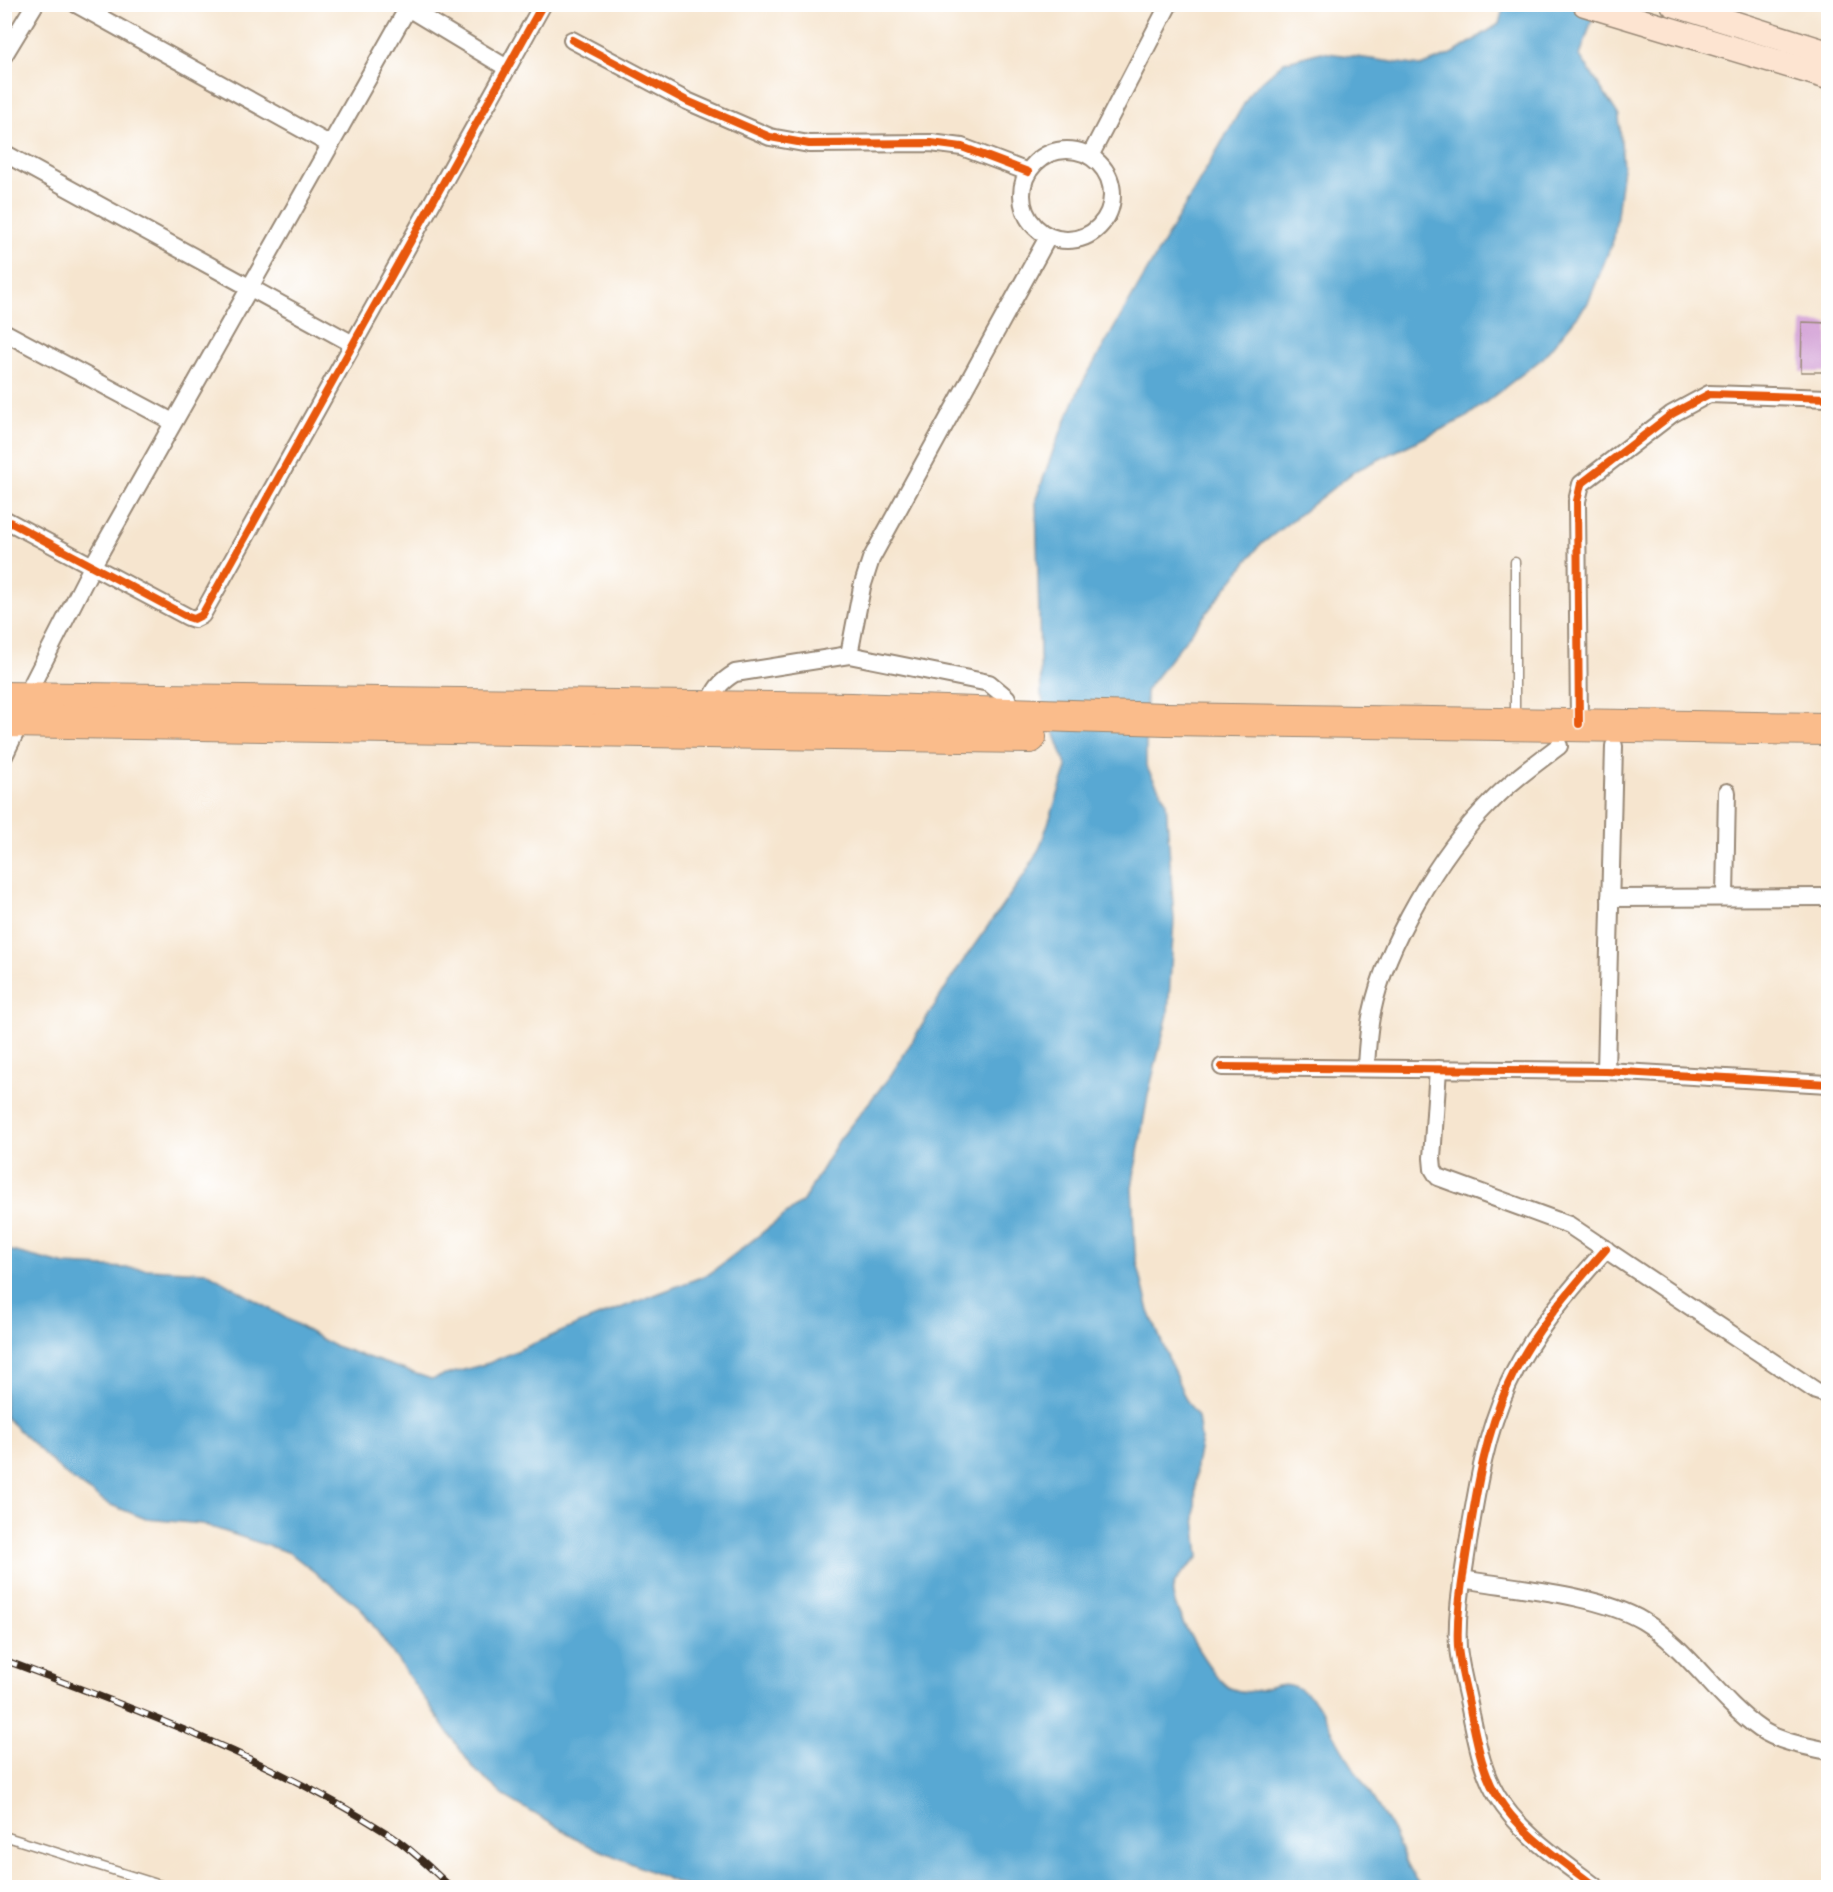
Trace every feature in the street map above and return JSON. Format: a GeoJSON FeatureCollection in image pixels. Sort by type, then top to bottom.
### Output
{"type":"FeatureCollection","features":[{"type":"Feature","properties":{"kind":"highway"},"geometry":{"type":"LineString","coordinates":[[14,710],[709,706],[1166,728],[1569,735],[1828,729]]}},
{"type":"Feature","properties":{"kind":"highway"},"geometry":{"type":"LineString","coordinates":[[14,710],[1021,722]]}},
{"type":"Feature","properties":{"kind":"highway"},"geometry":{"type":"LineString","coordinates":[[1400,732],[1515,723],[1614,746],[1828,749]]}},
{"type":"Feature","properties":{"kind":"street"},"geometry":{"type":"LineString","coordinates":[[4,55],[35,4]]}},
{"type":"Feature","properties":{"kind":"street"},"geometry":{"type":"LineString","coordinates":[[76,4],[329,144]]}},
{"type":"Feature","properties":{"kind":"street"},"geometry":{"type":"LineString","coordinates":[[4,519],[189,617],[199,618],[206,611],[543,4]]}},
{"type":"Feature","properties":{"kind":"street"},"geometry":{"type":"LineString","coordinates":[[1090,156],[1169,4]]}},
{"type":"Feature","properties":{"kind":"street"},"geometry":{"type":"LineString","coordinates":[[1584,4],[1828,77]]}},
{"type":"Feature","properties":{"kind":"street"},"geometry":{"type":"LineString","coordinates":[[1673,4],[1828,53]]}},
{"type":"Feature","properties":{"kind":"street"},"geometry":{"type":"LineString","coordinates":[[4,756],[14,710],[406,6],[507,68]]}},
{"type":"Feature","properties":{"kind":"street"},"geometry":{"type":"LineString","coordinates":[[572,40],[687,101],[770,137],[809,144],[931,143],[962,147],[1028,172]]}},
{"type":"Feature","properties":{"kind":"street"},"geometry":{"type":"LineString","coordinates":[[1077,151],[1090,156],[1102,166],[1110,179],[1113,194],[1110,210],[1103,223],[1092,234],[1078,240],[1062,241],[1047,237],[1033,225],[1024,209],[1022,190],[1028,172],[1037,161],[1056,152],[1077,151]]}},
{"type":"Feature","properties":{"kind":"street"},"geometry":{"type":"LineString","coordinates":[[4,153],[248,289],[353,344]]}},
{"type":"Feature","properties":{"kind":"street"},"geometry":{"type":"LineString","coordinates":[[849,655],[862,587],[871,559],[1047,237]]}},
{"type":"Feature","properties":{"kind":"street"},"geometry":{"type":"LineString","coordinates":[[4,332],[173,422]]}},
{"type":"Feature","properties":{"kind":"street"},"geometry":{"type":"LineString","coordinates":[[1366,1067],[1371,1013],[1378,988],[1391,954],[1426,887],[1463,833],[1488,805],[1514,780],[1569,735],[1577,501],[1581,484],[1672,414],[1709,394],[1828,398]]}},
{"type":"Feature","properties":{"kind":"street"},"geometry":{"type":"LineString","coordinates":[[709,706],[713,693],[722,681],[735,673],[834,655],[849,655],[989,683],[1007,698],[1021,722]]}},
{"type":"Feature","properties":{"kind":"street"},"geometry":{"type":"LineString","coordinates":[[1606,1071],[1614,746]]}},
{"type":"Feature","properties":{"kind":"street"},"geometry":{"type":"LineString","coordinates":[[1725,897],[1727,792]]}},
{"type":"Feature","properties":{"kind":"street"},"geometry":{"type":"LineString","coordinates":[[1610,898],[1828,897]]}},
{"type":"Feature","properties":{"kind":"street"},"geometry":{"type":"LineString","coordinates":[[1222,1067],[1606,1071],[1828,1084]]}},
{"type":"Feature","properties":{"kind":"street"},"geometry":{"type":"LineString","coordinates":[[1438,1069],[1432,1158],[1432,1169],[1438,1177],[1569,1225],[1816,1391],[1828,1395]]}},
{"type":"Feature","properties":{"kind":"street"},"geometry":{"type":"LineString","coordinates":[[1597,1887],[1539,1844],[1514,1818],[1487,1778],[1478,1749],[1458,1648],[1458,1616],[1479,1471],[1489,1434],[1508,1383],[1534,1338],[1570,1290],[1606,1249]]}},
{"type":"Feature","properties":{"kind":"street"},"geometry":{"type":"LineString","coordinates":[[1462,1579],[1591,1602],[1641,1620],[1664,1635],[1713,1688],[1760,1729],[1791,1742],[1828,1751]]}},
{"type":"Feature","properties":{"kind":"lane"},"geometry":{"type":"LineString","coordinates":[[1515,562],[1515,723]]}},
{"type":"Feature","properties":{"kind":"lane"},"geometry":{"type":"LineString","coordinates":[[4,1836],[170,1887]]}},
{"type":"Feature","properties":{"kind":"water"},"geometry":{"type":"Polygon","coordinates":[[[1504,5],[1597,5],[1580,56],[1619,116],[1623,167],[1614,238],[1588,303],[1543,358],[1465,418],[1355,471],[1259,546],[1146,690],[1146,766],[1166,801],[1174,920],[1168,1014],[1148,1095],[1132,1187],[1135,1253],[1149,1311],[1185,1398],[1198,1417],[1201,1439],[1196,1466],[1195,1517],[1199,1557],[1177,1579],[1173,1588],[1173,1597],[1194,1642],[1223,1683],[1230,1688],[1243,1691],[1254,1691],[1285,1684],[1295,1686],[1307,1694],[1320,1708],[1392,1830],[1408,1867],[1421,1887],[687,1887],[588,1845],[504,1796],[473,1768],[361,1608],[290,1553],[202,1524],[146,1519],[106,1503],[65,1474],[5,1417],[4,1249],[66,1265],[207,1272],[332,1345],[431,1379],[489,1363],[579,1324],[709,1274],[803,1201],[839,1140],[891,1075],[958,968],[1025,874],[1040,847],[1067,768],[1041,695],[1036,499],[1054,448],[1081,385],[1252,90],[1284,62],[1321,52],[1421,66],[1454,53],[1499,24],[1504,5]]]}},
{"type":"Feature","properties":{"kind":"building"},"geometry":{"type":"Polygon","coordinates":[[[1802,322],[1828,323],[1828,372],[1801,372],[1802,322]]]}},
{"type":"Feature","properties":{"kind":"railway"},"geometry":{"type":"LineString","coordinates":[[4,1660],[202,1737],[298,1782],[390,1835],[414,1853],[452,1888]]}},
{"type":"Feature","properties":{"kind":"cycle path"},"geometry":{"type":"LineString","coordinates":[[4,519],[188,617],[194,619],[202,615],[543,4]]}},
{"type":"Feature","properties":{"kind":"cycle path"},"geometry":{"type":"LineString","coordinates":[[572,40],[687,101],[770,137],[809,144],[931,143],[962,147],[1028,172]]}},
{"type":"Feature","properties":{"kind":"cycle path"},"geometry":{"type":"LineString","coordinates":[[1579,724],[1577,501],[1581,484],[1672,414],[1709,394],[1828,398]]}},
{"type":"Feature","properties":{"kind":"cycle path"},"geometry":{"type":"LineString","coordinates":[[1222,1067],[1606,1071],[1828,1084]]}},
{"type":"Feature","properties":{"kind":"cycle path"},"geometry":{"type":"LineString","coordinates":[[1597,1888],[1556,1857],[1518,1823],[1497,1796],[1487,1777],[1460,1664],[1458,1621],[1475,1502],[1483,1462],[1500,1404],[1517,1366],[1540,1330],[1606,1249]]}}]}
